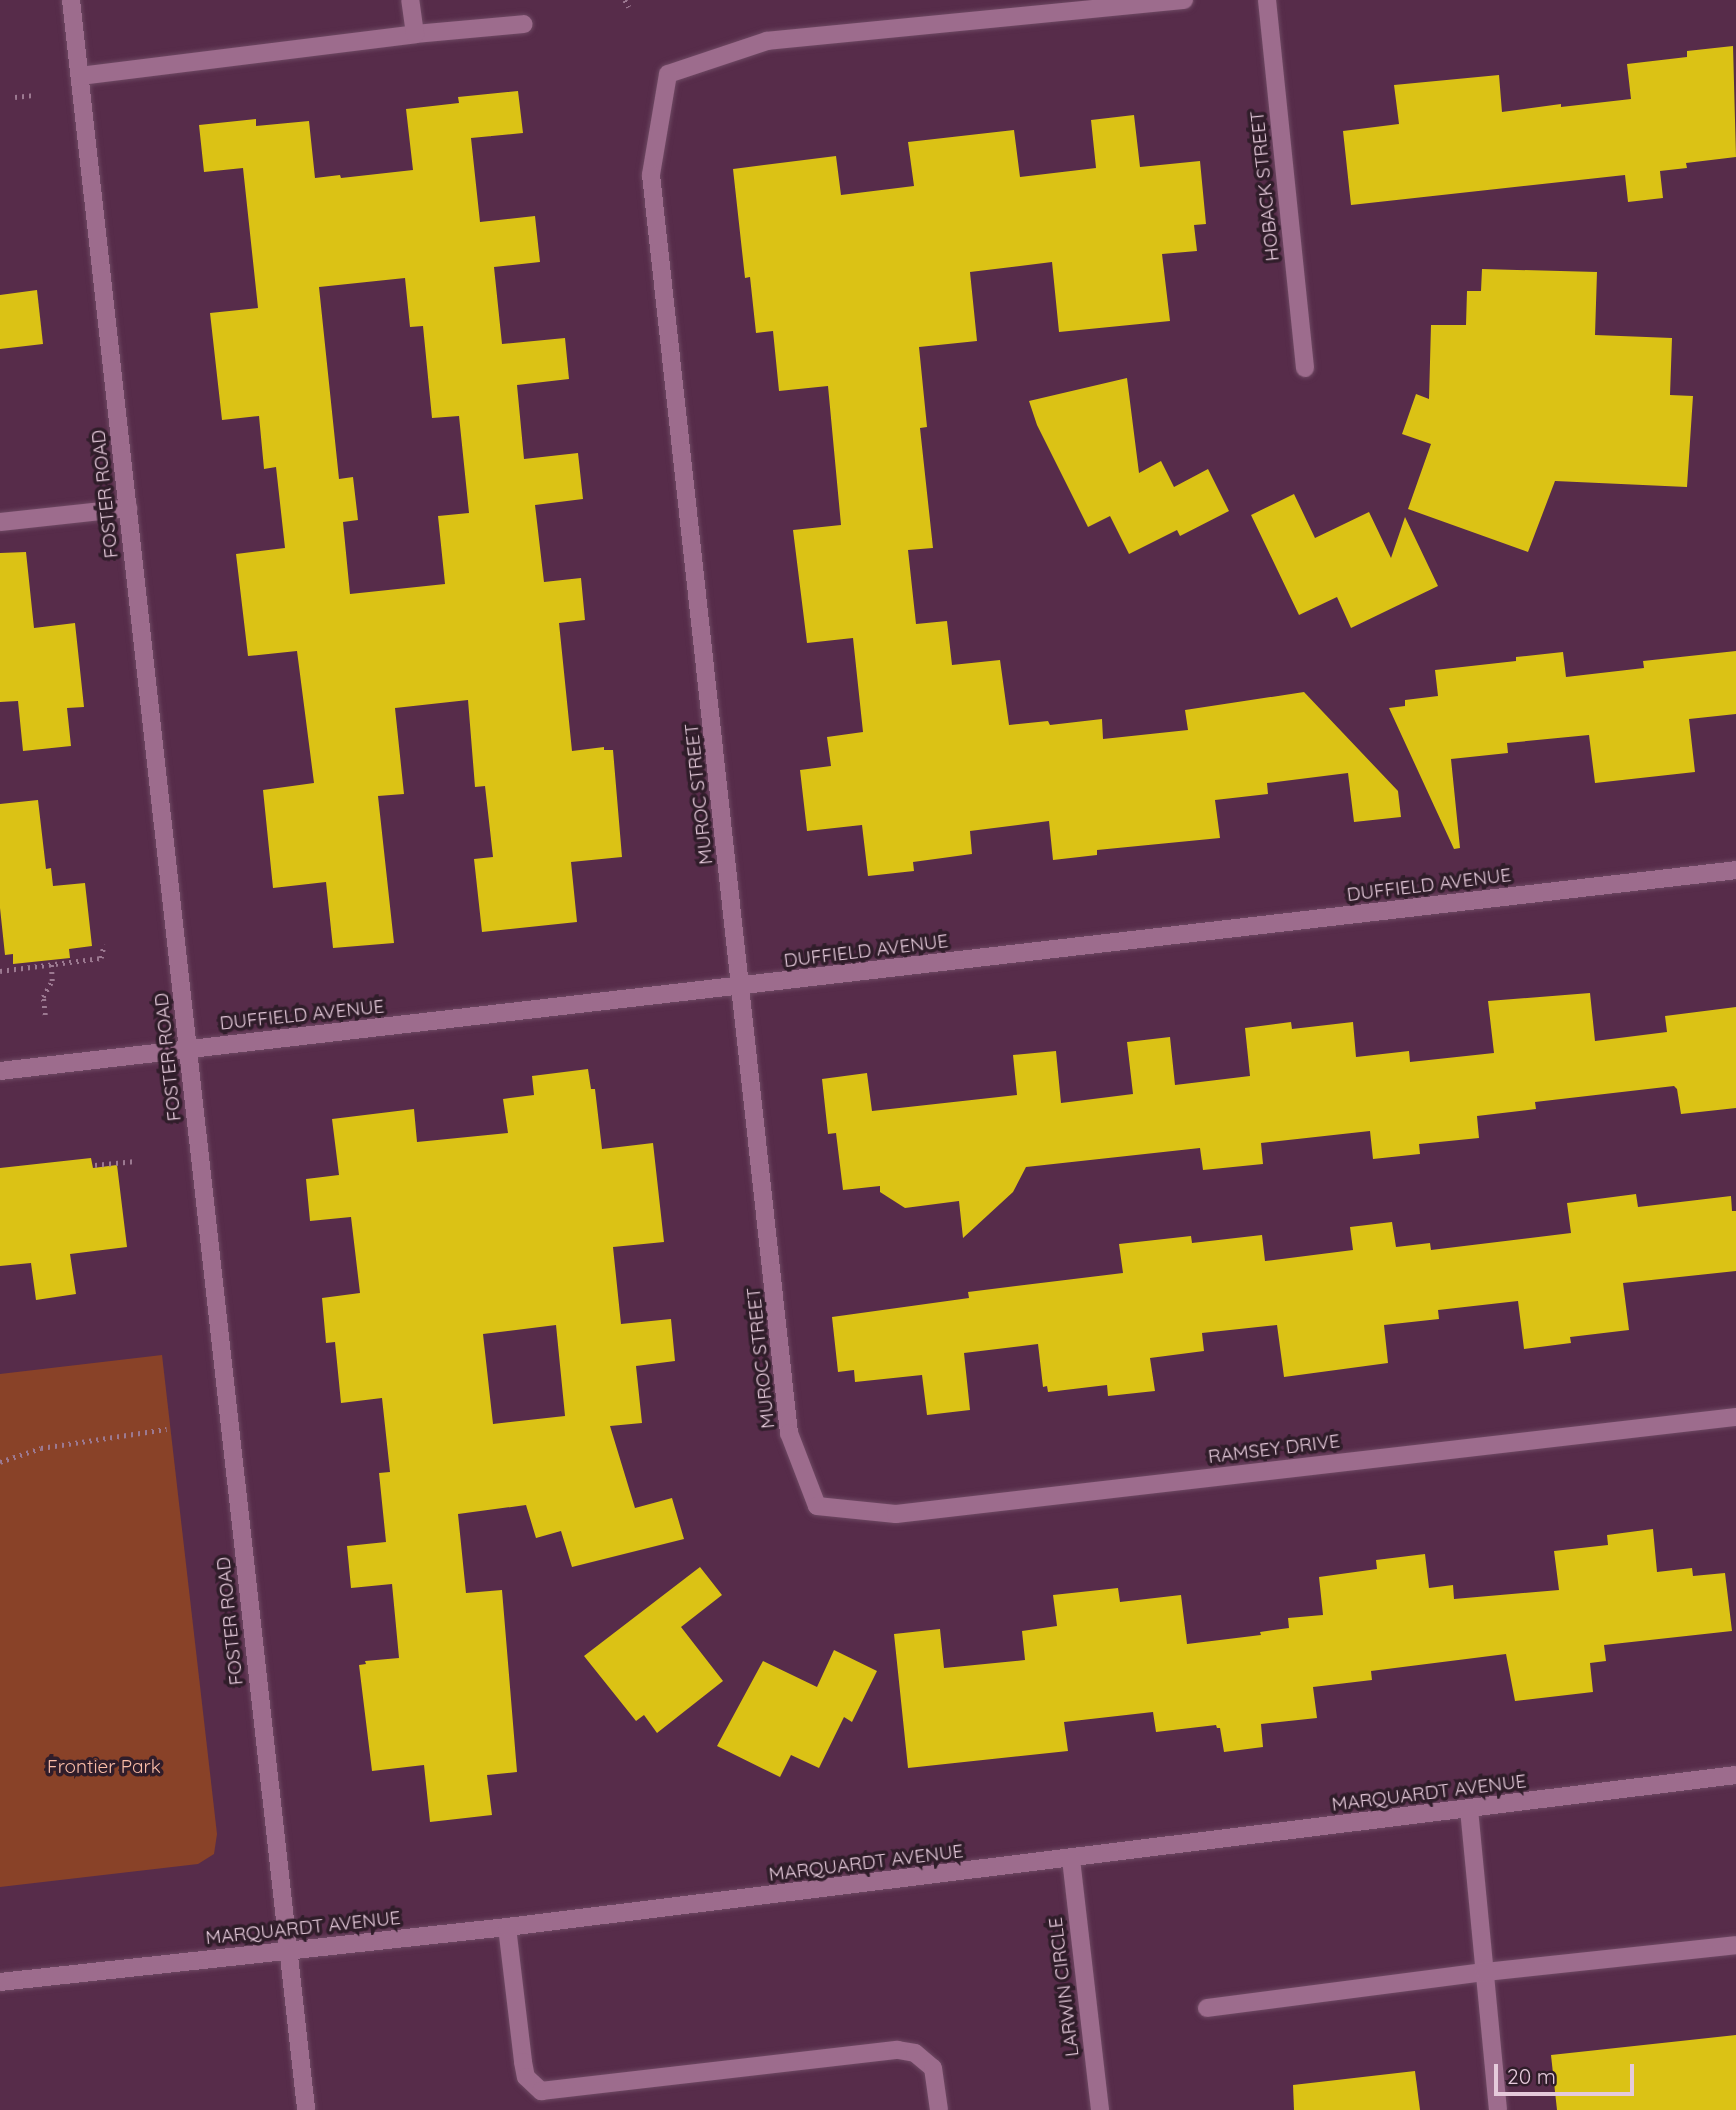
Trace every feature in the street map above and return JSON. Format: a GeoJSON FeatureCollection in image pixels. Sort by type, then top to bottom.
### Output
{"type":"FeatureCollection","features":[{"type":"Feature","properties":{"kind":"street","name":"FOSTER ROAD"},"geometry":{"type":"LineString","coordinates":[[71,0],[306,2110]]}},
{"type":"Feature","properties":{"kind":"street"},"geometry":{"type":"LineString","coordinates":[[410,0],[415,34]]}},
{"type":"Feature","properties":{"kind":"street","name":"MUROC STREET"},"geometry":{"type":"LineString","coordinates":[[817,1506],[789,1433],[651,174],[667,74],[767,41],[1184,0]]}},
{"type":"Feature","properties":{"kind":"street","name":"HOBACK STREET"},"geometry":{"type":"LineString","coordinates":[[1267,0],[1305,368]]}},
{"type":"Feature","properties":{"kind":"street"},"geometry":{"type":"LineString","coordinates":[[80,76],[415,34],[524,24]]}},
{"type":"Feature","properties":{"kind":"street"},"geometry":{"type":"LineString","coordinates":[[0,522],[128,509]]}},
{"type":"Feature","properties":{"kind":"street","name":"DUFFIELD AVENUE"},"geometry":{"type":"LineString","coordinates":[[0,1071],[1736,870]]}},
{"type":"Feature","properties":{"kind":"street","name":"RAMSEY DRIVE"},"geometry":{"type":"LineString","coordinates":[[817,1506],[896,1514],[1736,1417]]}},
{"type":"Feature","properties":{"kind":"street","name":"MARQUARDT AVENUE"},"geometry":{"type":"LineString","coordinates":[[0,1982],[507,1927],[1736,1775]]}},
{"type":"Feature","properties":{"kind":"street"},"geometry":{"type":"LineString","coordinates":[[1469,1809],[1498,2110]]}},
{"type":"Feature","properties":{"kind":"street","name":"LARWIN CIRCLE"},"geometry":{"type":"LineString","coordinates":[[1071,1859],[1100,2110]]}},
{"type":"Feature","properties":{"kind":"street"},"geometry":{"type":"LineString","coordinates":[[507,1927],[525,2070],[534,2087],[541,2091],[898,2050],[915,2053],[933,2068],[939,2110]]}},
{"type":"Feature","properties":{"kind":"street"},"geometry":{"type":"LineString","coordinates":[[1207,2008],[1485,1972],[1736,1945]]}},
{"type":"Feature","properties":{"kind":"path"},"geometry":{"type":"LineString","coordinates":[[625,0],[629,7]]}},
{"type":"Feature","properties":{"kind":"path"},"geometry":{"type":"LineString","coordinates":[[15,97],[33,95]]}},
{"type":"Feature","properties":{"kind":"path"},"geometry":{"type":"LineString","coordinates":[[0,971],[51,962],[102,958],[104,944]]}},
{"type":"Feature","properties":{"kind":"path"},"geometry":{"type":"LineString","coordinates":[[45,1015],[43,997],[52,981],[51,962]]}},
{"type":"Feature","properties":{"kind":"path"},"geometry":{"type":"LineString","coordinates":[[95,1165],[136,1161]]}},
{"type":"Feature","properties":{"kind":"path"},"geometry":{"type":"LineString","coordinates":[[0,1462],[41,1448],[167,1429]]}},
{"type":"Feature","properties":{"kind":"green space","name":"Frontier Park"},"geometry":{"type":"Polygon","coordinates":[[[162,1355],[217,1834],[214,1854],[198,1864],[0,1887],[0,1374],[162,1355]]]}},
{"type":"Feature","properties":{"kind":"building"},"geometry":{"type":"Polygon","coordinates":[[[1733,46],[1736,157],[1686,163],[1687,168],[1660,171],[1663,198],[1628,202],[1625,175],[1351,205],[1343,131],[1399,124],[1394,85],[1499,75],[1502,112],[1631,99],[1627,64],[1687,57],[1687,51],[1733,46]]]}},
{"type":"Feature","properties":{"kind":"building"},"geometry":{"type":"Polygon","coordinates":[[[518,91],[523,133],[471,138],[480,222],[535,216],[540,262],[494,267],[502,344],[565,338],[569,379],[517,385],[524,459],[578,453],[583,499],[535,505],[544,582],[581,578],[585,620],[559,623],[572,751],[604,747],[604,750],[613,750],[622,857],[571,862],[577,922],[482,932],[474,859],[493,857],[485,786],[475,787],[468,700],[395,708],[404,794],[378,796],[394,943],[333,948],[326,882],[273,888],[263,790],[314,783],[297,651],[248,656],[236,554],[285,548],[276,467],[264,469],[259,416],[222,420],[210,313],[258,308],[243,168],[204,172],[199,125],[256,119],[256,126],[309,121],[315,178],[340,175],[341,178],[413,170],[406,109],[459,103],[458,97],[518,91]],[[405,278],[319,287],[339,479],[353,477],[358,520],[343,522],[350,594],[445,584],[438,516],[469,513],[459,416],[432,418],[423,326],[410,327],[405,278]]]}},
{"type":"Feature","properties":{"kind":"building"},"geometry":{"type":"Polygon","coordinates":[[[1134,115],[1140,167],[1200,161],[1206,224],[1194,225],[1197,251],[1162,254],[1170,321],[1059,332],[1052,262],[970,272],[977,341],[919,347],[927,427],[920,428],[933,548],[908,550],[916,624],[947,621],[952,665],[1000,660],[1009,725],[1048,721],[1050,725],[1102,719],[1103,739],[1188,730],[1185,710],[1304,692],[1398,791],[1401,817],[1354,822],[1348,773],[1267,783],[1268,794],[1215,800],[1220,838],[1097,850],[1097,855],[1053,860],[1049,821],[970,831],[972,854],[913,862],[914,871],[868,876],[862,825],[807,831],[800,770],[831,766],[827,737],[863,732],[853,638],[807,643],[793,530],[841,525],[828,386],[779,391],[773,331],[756,333],[750,277],[745,278],[733,169],[836,156],[841,195],[914,186],[908,142],[1014,130],[1020,177],[1096,168],[1091,120],[1134,115]]]}},
{"type":"Feature","properties":{"kind":"building"},"geometry":{"type":"Polygon","coordinates":[[[1482,269],[1597,272],[1595,335],[1672,338],[1670,395],[1693,396],[1687,487],[1555,481],[1528,552],[1408,509],[1431,444],[1402,434],[1416,394],[1429,399],[1431,325],[1466,325],[1467,291],[1481,291],[1482,269]]]}},
{"type":"Feature","properties":{"kind":"building"},"geometry":{"type":"Polygon","coordinates":[[[37,290],[43,344],[0,349],[0,295],[37,290]]]}},
{"type":"Feature","properties":{"kind":"building"},"geometry":{"type":"Polygon","coordinates":[[[1127,378],[1139,473],[1161,461],[1174,487],[1208,469],[1229,511],[1180,536],[1177,530],[1129,554],[1110,516],[1088,527],[1037,425],[1029,401],[1127,378]]]}},
{"type":"Feature","properties":{"kind":"building"},"geometry":{"type":"Polygon","coordinates":[[[1294,494],[1315,538],[1369,512],[1391,558],[1405,517],[1438,586],[1351,628],[1337,597],[1299,615],[1251,515],[1294,494]]]}},
{"type":"Feature","properties":{"kind":"building"},"geometry":{"type":"Polygon","coordinates":[[[26,552],[34,628],[75,623],[84,707],[67,708],[71,746],[23,751],[18,701],[0,702],[0,553],[26,552]]]}},
{"type":"Feature","properties":{"kind":"building"},"geometry":{"type":"Polygon","coordinates":[[[1736,651],[1736,714],[1689,719],[1695,772],[1595,783],[1589,735],[1507,743],[1508,753],[1451,759],[1460,848],[1454,849],[1389,708],[1405,706],[1405,700],[1438,696],[1435,670],[1516,661],[1516,657],[1563,652],[1566,677],[1644,668],[1643,661],[1736,651]]]}},
{"type":"Feature","properties":{"kind":"building"},"geometry":{"type":"Polygon","coordinates":[[[38,800],[46,869],[51,868],[53,886],[85,883],[92,946],[69,949],[70,958],[13,964],[13,954],[5,955],[0,908],[0,804],[38,800]]]}},
{"type":"Feature","properties":{"kind":"building"},"geometry":{"type":"Polygon","coordinates":[[[1590,993],[1595,1041],[1667,1032],[1665,1016],[1736,1007],[1736,1108],[1681,1114],[1677,1089],[1674,1086],[1535,1102],[1536,1109],[1477,1116],[1479,1138],[1419,1144],[1420,1154],[1373,1159],[1370,1131],[1261,1143],[1263,1164],[1203,1170],[1200,1148],[1026,1167],[1013,1192],[963,1238],[959,1201],[905,1208],[880,1192],[880,1186],[843,1190],[836,1133],[828,1134],[822,1079],[867,1073],[872,1111],[1017,1095],[1013,1055],[1056,1051],[1061,1103],[1133,1094],[1127,1042],[1170,1037],[1175,1085],[1250,1076],[1245,1028],[1291,1022],[1292,1029],[1353,1022],[1356,1057],[1409,1051],[1410,1062],[1494,1053],[1488,1001],[1590,993]]]}},
{"type":"Feature","properties":{"kind":"building"},"geometry":{"type":"Polygon","coordinates":[[[588,1069],[591,1089],[595,1089],[602,1149],[653,1143],[664,1242],[613,1247],[621,1324],[671,1319],[675,1361],[636,1366],[642,1423],[610,1426],[635,1508],[672,1498],[684,1539],[572,1567],[561,1531],[536,1538],[526,1505],[458,1514],[466,1593],[502,1590],[517,1772],[487,1775],[492,1815],[430,1822],[424,1765],[372,1771],[359,1665],[366,1664],[365,1661],[399,1658],[392,1584],[351,1588],[347,1546],[386,1542],[379,1473],[390,1472],[382,1398],[341,1403],[335,1342],[326,1343],[322,1298],[360,1293],[351,1217],[310,1221],[306,1179],[339,1175],[332,1119],[414,1109],[417,1142],[508,1133],[503,1099],[534,1095],[532,1076],[588,1069]],[[556,1325],[483,1334],[493,1424],[565,1416],[556,1325]]]}},
{"type":"Feature","properties":{"kind":"building"},"geometry":{"type":"Polygon","coordinates":[[[91,1158],[93,1168],[117,1165],[127,1247],[70,1254],[76,1294],[36,1300],[31,1263],[0,1266],[0,1168],[91,1158]]]}},
{"type":"Feature","properties":{"kind":"building"},"geometry":{"type":"Polygon","coordinates":[[[1636,1194],[1638,1207],[1731,1196],[1732,1211],[1736,1211],[1736,1271],[1623,1283],[1629,1330],[1570,1337],[1571,1343],[1524,1349],[1518,1301],[1438,1310],[1439,1319],[1384,1325],[1388,1363],[1284,1377],[1277,1325],[1202,1333],[1204,1351],[1150,1358],[1155,1391],[1108,1396],[1107,1385],[1048,1392],[1047,1386],[1043,1387],[1038,1344],[964,1353],[970,1410],[927,1415],[922,1375],[855,1382],[854,1370],[838,1372],[832,1317],[969,1298],[968,1292],[1123,1273],[1119,1244],[1191,1236],[1192,1243],[1262,1235],[1265,1261],[1353,1250],[1350,1227],[1392,1222],[1396,1247],[1430,1243],[1431,1250],[1571,1233],[1567,1203],[1636,1194]]]}},
{"type":"Feature","properties":{"kind":"building"},"geometry":{"type":"Polygon","coordinates":[[[1653,1529],[1657,1572],[1692,1568],[1693,1576],[1725,1573],[1732,1631],[1604,1645],[1606,1661],[1590,1663],[1593,1692],[1515,1701],[1506,1654],[1371,1671],[1372,1680],[1313,1687],[1317,1718],[1261,1724],[1263,1747],[1224,1752],[1220,1728],[1216,1725],[1156,1732],[1153,1712],[1064,1722],[1068,1751],[908,1768],[894,1634],[940,1629],[944,1668],[1025,1660],[1022,1631],[1057,1626],[1053,1595],[1118,1588],[1120,1602],[1181,1595],[1187,1644],[1261,1635],[1260,1632],[1289,1628],[1288,1618],[1323,1615],[1319,1577],[1377,1569],[1376,1560],[1425,1554],[1429,1588],[1453,1585],[1454,1599],[1559,1590],[1554,1551],[1608,1545],[1607,1535],[1653,1529]]]}},
{"type":"Feature","properties":{"kind":"building"},"geometry":{"type":"Polygon","coordinates":[[[700,1567],[722,1595],[681,1627],[723,1681],[657,1733],[644,1715],[636,1721],[584,1656],[700,1567]]]}},
{"type":"Feature","properties":{"kind":"building"},"geometry":{"type":"Polygon","coordinates":[[[834,1650],[877,1671],[852,1722],[844,1717],[819,1768],[791,1755],[780,1777],[717,1746],[763,1661],[817,1687],[834,1650]]]}},
{"type":"Feature","properties":{"kind":"building"},"geometry":{"type":"Polygon","coordinates":[[[1736,2035],[1736,2110],[1557,2110],[1551,2055],[1736,2035]]]}},
{"type":"Feature","properties":{"kind":"building"},"geometry":{"type":"Polygon","coordinates":[[[1415,2071],[1420,2110],[1294,2110],[1293,2085],[1415,2071]]]}}]}
